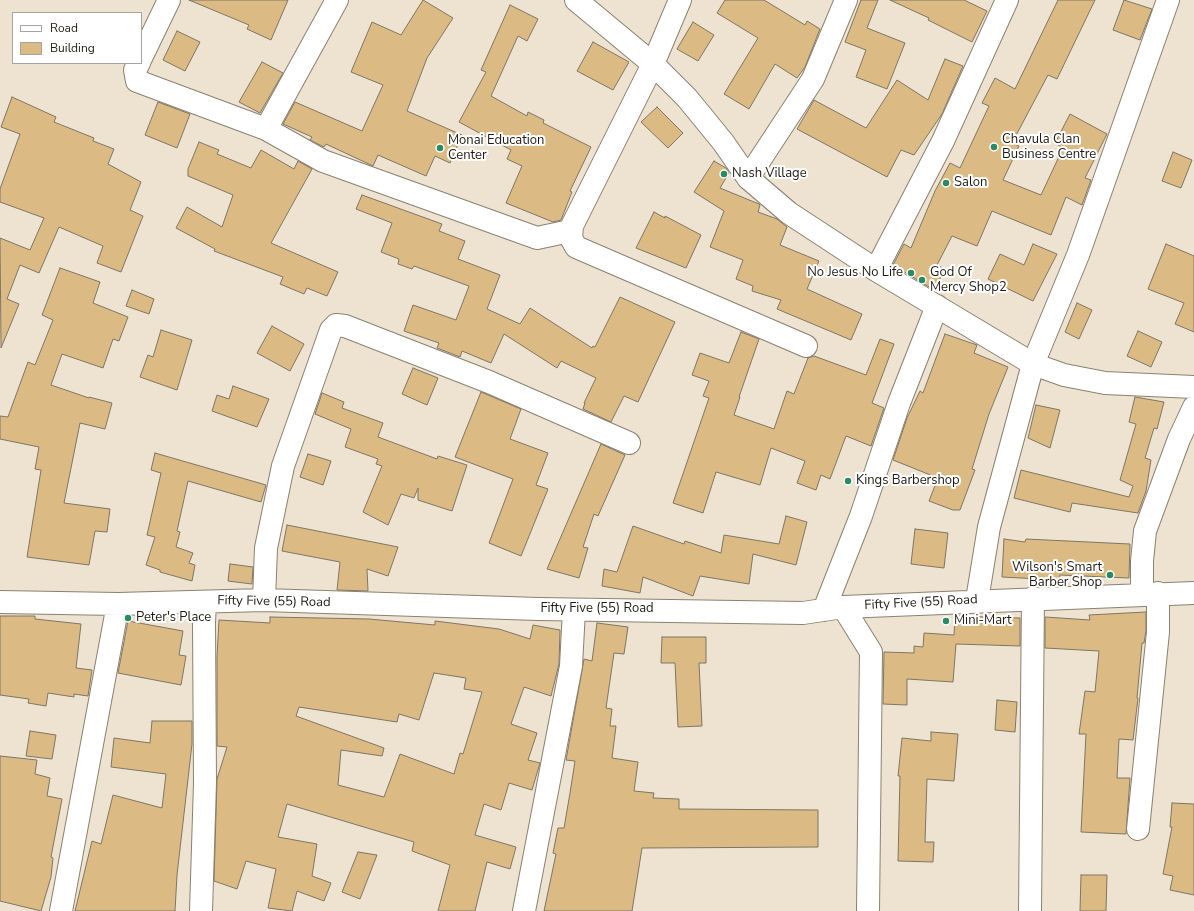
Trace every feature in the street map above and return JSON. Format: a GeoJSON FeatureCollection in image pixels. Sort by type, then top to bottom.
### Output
{"type":"FeatureCollection","features":[{"type":"Feature","properties":{"kind":"street"},"geometry":{"type":"LineString","coordinates":[[142,56],[169,0]]}},
{"type":"Feature","properties":{"kind":"street"},"geometry":{"type":"LineString","coordinates":[[266,129],[336,0]]}},
{"type":"Feature","properties":{"kind":"street"},"geometry":{"type":"LineString","coordinates":[[576,0],[653,64],[687,98],[723,142],[748,178],[789,213],[876,270],[1033,364],[1064,375],[1105,383],[1194,387]]}},
{"type":"Feature","properties":{"kind":"street"},"geometry":{"type":"LineString","coordinates":[[680,0],[653,64],[570,231],[571,238],[576,247],[806,346]]}},
{"type":"Feature","properties":{"kind":"street"},"geometry":{"type":"LineString","coordinates":[[748,178],[813,79],[846,0]]}},
{"type":"Feature","properties":{"kind":"street"},"geometry":{"type":"LineString","coordinates":[[876,270],[943,142],[1007,0]]}},
{"type":"Feature","properties":{"kind":"street"},"geometry":{"type":"LineString","coordinates":[[977,600],[988,527],[1033,364],[1078,255],[1168,0]]}},
{"type":"Feature","properties":{"kind":"street"},"geometry":{"type":"LineString","coordinates":[[139,64],[136,70],[137,81],[266,129],[323,161],[538,238],[570,231]]}},
{"type":"Feature","properties":{"kind":"street"},"geometry":{"type":"LineString","coordinates":[[868,911],[871,652],[833,608],[861,516],[899,403],[937,306]]}},
{"type":"Feature","properties":{"kind":"street"},"geometry":{"type":"LineString","coordinates":[[264,600],[266,548],[283,466],[331,330],[336,325],[345,326],[489,382],[629,443]]}},
{"type":"Feature","properties":{"kind":"street"},"geometry":{"type":"LineString","coordinates":[[1138,829],[1158,632],[1142,561],[1145,531],[1179,439],[1194,407]]}},
{"type":"Feature","properties":{"kind":"street","name":"Fifty Five (55) Road"},"geometry":{"type":"LineString","coordinates":[[0,602],[118,604],[264,600],[574,610],[803,613],[833,608],[977,600],[1194,593]]}},
{"type":"Feature","properties":{"kind":"street"},"geometry":{"type":"LineString","coordinates":[[1030,911],[1033,598]]}},
{"type":"Feature","properties":{"kind":"street"},"geometry":{"type":"LineString","coordinates":[[200,911],[205,783],[205,602]]}},
{"type":"Feature","properties":{"kind":"street"},"geometry":{"type":"LineString","coordinates":[[61,911],[118,604]]}},
{"type":"Feature","properties":{"kind":"street"},"geometry":{"type":"LineString","coordinates":[[524,911],[571,666],[574,610]]}},
{"type":"Feature","properties":{"kind":"building"},"geometry":{"type":"Polygon","coordinates":[[[189,0],[288,0],[271,40],[247,29],[249,25],[189,0]]]}},
{"type":"Feature","properties":{"kind":"building"},"geometry":{"type":"Polygon","coordinates":[[[423,0],[453,18],[427,58],[407,111],[462,135],[450,163],[435,156],[426,176],[378,155],[373,166],[326,144],[324,147],[310,140],[312,137],[283,124],[295,102],[362,131],[383,85],[351,72],[372,22],[401,35],[423,0]]]}},
{"type":"Feature","properties":{"kind":"building"},"geometry":{"type":"Polygon","coordinates":[[[725,0],[764,0],[805,25],[807,21],[820,29],[805,67],[797,78],[775,64],[749,109],[724,94],[758,38],[717,13],[725,0]]]}},
{"type":"Feature","properties":{"kind":"building"},"geometry":{"type":"Polygon","coordinates":[[[861,0],[878,0],[867,28],[905,43],[887,89],[856,77],[866,50],[845,42],[861,0]]]}},
{"type":"Feature","properties":{"kind":"building"},"geometry":{"type":"Polygon","coordinates":[[[890,0],[964,0],[987,11],[972,42],[928,20],[929,18],[890,0]]]}},
{"type":"Feature","properties":{"kind":"building"},"geometry":{"type":"Polygon","coordinates":[[[1058,0],[1095,0],[1057,79],[1048,75],[1012,143],[1019,146],[1003,180],[1041,195],[1063,148],[1055,143],[1070,114],[1107,134],[1085,178],[1091,180],[1082,205],[1066,197],[1051,235],[992,211],[977,246],[952,236],[937,265],[945,269],[934,290],[893,265],[904,244],[911,248],[935,191],[950,163],[960,168],[989,106],[982,103],[995,78],[1015,89],[1058,0]]]}},
{"type":"Feature","properties":{"kind":"building"},"geometry":{"type":"Polygon","coordinates":[[[1124,0],[1152,9],[1140,40],[1113,30],[1124,0]]]}},
{"type":"Feature","properties":{"kind":"building"},"geometry":{"type":"Polygon","coordinates":[[[510,5],[538,19],[527,41],[518,36],[491,96],[527,116],[528,112],[544,120],[543,123],[591,147],[570,191],[572,192],[561,220],[553,222],[506,203],[522,166],[507,159],[511,150],[459,122],[486,72],[481,70],[510,5]]]}},
{"type":"Feature","properties":{"kind":"building"},"geometry":{"type":"Polygon","coordinates":[[[693,22],[714,35],[698,61],[677,49],[693,22]]]}},
{"type":"Feature","properties":{"kind":"building"},"geometry":{"type":"Polygon","coordinates":[[[177,31],[200,42],[185,71],[163,60],[177,31]]]}},
{"type":"Feature","properties":{"kind":"building"},"geometry":{"type":"Polygon","coordinates":[[[593,42],[629,62],[613,90],[577,71],[593,42]]]}},
{"type":"Feature","properties":{"kind":"building"},"geometry":{"type":"Polygon","coordinates":[[[945,59],[963,66],[942,114],[914,155],[901,150],[887,177],[797,129],[814,100],[866,128],[897,80],[928,100],[945,59]]]}},
{"type":"Feature","properties":{"kind":"building"},"geometry":{"type":"Polygon","coordinates":[[[262,62],[283,73],[260,113],[239,102],[262,62]]]}},
{"type":"Feature","properties":{"kind":"building"},"geometry":{"type":"Polygon","coordinates":[[[12,97],[56,117],[54,122],[94,138],[93,141],[114,149],[108,164],[141,182],[130,210],[143,216],[121,272],[97,263],[103,246],[59,227],[39,273],[20,265],[7,299],[19,304],[1,348],[0,238],[30,250],[44,218],[0,202],[0,189],[20,134],[1,127],[12,97]]]}},
{"type":"Feature","properties":{"kind":"building"},"geometry":{"type":"Polygon","coordinates":[[[158,102],[190,114],[177,148],[145,135],[158,102]]]}},
{"type":"Feature","properties":{"kind":"building"},"geometry":{"type":"Polygon","coordinates":[[[657,107],[683,133],[668,148],[641,122],[657,107]]]}},
{"type":"Feature","properties":{"kind":"building"},"geometry":{"type":"Polygon","coordinates":[[[199,142],[219,150],[217,154],[251,168],[261,150],[294,169],[298,161],[312,169],[271,243],[338,272],[327,296],[307,288],[304,294],[280,284],[283,277],[214,251],[215,249],[176,228],[187,207],[222,227],[233,195],[188,176],[188,169],[199,142]]]}},
{"type":"Feature","properties":{"kind":"building"},"geometry":{"type":"Polygon","coordinates":[[[1173,152],[1192,160],[1181,188],[1162,181],[1173,152]]]}},
{"type":"Feature","properties":{"kind":"building"},"geometry":{"type":"Polygon","coordinates":[[[714,161],[726,168],[729,173],[720,188],[759,204],[758,212],[777,219],[787,227],[780,245],[819,261],[807,289],[862,314],[851,340],[777,309],[781,300],[752,291],[753,286],[736,279],[743,260],[710,247],[724,211],[694,192],[714,161]]]}},
{"type":"Feature","properties":{"kind":"building"},"geometry":{"type":"Polygon","coordinates":[[[362,195],[442,224],[439,231],[465,241],[458,259],[500,275],[487,309],[520,324],[530,308],[592,348],[593,346],[595,347],[620,297],[675,322],[638,402],[624,396],[611,422],[583,409],[584,403],[596,378],[561,361],[557,368],[504,334],[491,363],[462,351],[460,357],[437,348],[439,343],[404,331],[413,305],[456,320],[469,286],[414,266],[412,269],[398,264],[399,259],[381,252],[392,223],[356,209],[362,195]]]}},
{"type":"Feature","properties":{"kind":"building"},"geometry":{"type":"Polygon","coordinates":[[[654,212],[665,218],[665,216],[701,235],[686,268],[636,248],[654,212]]]}},
{"type":"Feature","properties":{"kind":"building"},"geometry":{"type":"Polygon","coordinates":[[[1033,244],[1057,254],[1033,301],[988,279],[1000,254],[1024,265],[1033,244]]]}},
{"type":"Feature","properties":{"kind":"building"},"geometry":{"type":"Polygon","coordinates":[[[1166,244],[1194,256],[1194,332],[1175,324],[1184,303],[1148,289],[1166,244]]]}},
{"type":"Feature","properties":{"kind":"building"},"geometry":{"type":"Polygon","coordinates":[[[60,268],[100,282],[93,303],[128,317],[119,341],[113,339],[103,368],[62,354],[51,385],[89,398],[112,403],[105,429],[80,423],[64,503],[110,509],[107,532],[95,531],[89,565],[27,557],[41,470],[35,469],[39,447],[0,439],[0,416],[8,417],[28,362],[35,365],[53,320],[42,315],[60,268]]]}},
{"type":"Feature","properties":{"kind":"building"},"geometry":{"type":"Polygon","coordinates":[[[132,290],[154,299],[149,314],[126,306],[132,290]]]}},
{"type":"Feature","properties":{"kind":"building"},"geometry":{"type":"Polygon","coordinates":[[[1077,303],[1092,310],[1079,339],[1065,332],[1077,303]]]}},
{"type":"Feature","properties":{"kind":"building"},"geometry":{"type":"Polygon","coordinates":[[[272,326],[304,344],[290,371],[257,353],[272,326]]]}},
{"type":"Feature","properties":{"kind":"building"},"geometry":{"type":"Polygon","coordinates":[[[161,330],[192,340],[177,390],[140,377],[148,355],[153,357],[161,330]]]}},
{"type":"Feature","properties":{"kind":"building"},"geometry":{"type":"Polygon","coordinates":[[[1138,331],[1162,342],[1151,367],[1127,356],[1138,331]]]}},
{"type":"Feature","properties":{"kind":"building"},"geometry":{"type":"Polygon","coordinates":[[[741,332],[759,339],[734,415],[774,429],[787,391],[794,394],[808,358],[814,356],[866,375],[880,339],[894,344],[872,403],[884,408],[871,446],[846,436],[830,479],[821,475],[816,490],[797,483],[805,461],[771,448],[760,485],[716,472],[703,513],[673,503],[709,398],[703,396],[709,381],[692,375],[700,353],[729,363],[741,332]]]}},
{"type":"Feature","properties":{"kind":"building"},"geometry":{"type":"Polygon","coordinates":[[[945,334],[977,345],[974,353],[1008,367],[989,414],[972,469],[975,470],[960,510],[953,510],[929,501],[938,478],[893,460],[907,418],[920,391],[923,393],[945,334]]]}},
{"type":"Feature","properties":{"kind":"building"},"geometry":{"type":"Polygon","coordinates":[[[413,368],[438,378],[427,405],[402,394],[413,368]]]}},
{"type":"Feature","properties":{"kind":"building"},"geometry":{"type":"Polygon","coordinates":[[[233,386],[269,399],[257,427],[212,411],[217,395],[229,399],[233,386]]]}},
{"type":"Feature","properties":{"kind":"building"},"geometry":{"type":"Polygon","coordinates":[[[481,392],[521,409],[510,439],[548,453],[536,485],[548,489],[521,556],[489,543],[513,479],[455,457],[481,392]]]}},
{"type":"Feature","properties":{"kind":"building"},"geometry":{"type":"Polygon","coordinates":[[[322,393],[344,402],[342,408],[383,423],[378,437],[437,459],[438,456],[467,465],[452,511],[418,500],[418,488],[414,498],[401,494],[388,525],[363,512],[382,466],[376,464],[378,459],[345,447],[351,429],[315,414],[322,393]]]}},
{"type":"Feature","properties":{"kind":"building"},"geometry":{"type":"Polygon","coordinates":[[[1135,397],[1164,402],[1157,429],[1154,428],[1145,458],[1151,460],[1146,491],[1138,513],[1072,503],[1070,512],[1014,498],[1021,470],[1129,497],[1133,486],[1120,480],[1136,424],[1129,422],[1135,397]]]}},
{"type":"Feature","properties":{"kind":"building"},"geometry":{"type":"Polygon","coordinates":[[[1036,405],[1060,410],[1050,448],[1028,438],[1036,405]]]}},
{"type":"Feature","properties":{"kind":"building"},"geometry":{"type":"Polygon","coordinates":[[[601,444],[625,455],[598,516],[594,514],[583,547],[588,548],[579,578],[547,569],[601,444]]]}},
{"type":"Feature","properties":{"kind":"building"},"geometry":{"type":"Polygon","coordinates":[[[155,453],[266,485],[261,502],[188,481],[177,531],[180,532],[176,547],[193,553],[189,563],[195,565],[192,581],[160,572],[160,570],[146,565],[155,537],[147,535],[161,473],[151,470],[155,453]]]}},
{"type":"Feature","properties":{"kind":"building"},"geometry":{"type":"Polygon","coordinates":[[[308,454],[331,461],[323,485],[300,477],[308,454]]]}},
{"type":"Feature","properties":{"kind":"building"},"geometry":{"type":"Polygon","coordinates":[[[786,516],[807,522],[796,565],[753,554],[749,584],[700,576],[693,596],[643,577],[640,593],[602,586],[604,569],[617,572],[633,526],[684,544],[685,541],[721,553],[724,535],[779,544],[786,516]]]}},
{"type":"Feature","properties":{"kind":"building"},"geometry":{"type":"Polygon","coordinates":[[[287,525],[398,547],[388,576],[367,569],[368,591],[337,590],[340,562],[282,551],[287,525]]]}},
{"type":"Feature","properties":{"kind":"building"},"geometry":{"type":"Polygon","coordinates":[[[915,529],[948,533],[944,568],[911,564],[915,529]]]}},
{"type":"Feature","properties":{"kind":"building"},"geometry":{"type":"Polygon","coordinates":[[[1004,539],[1025,542],[1026,539],[1130,544],[1129,578],[1060,575],[1059,580],[1002,577],[1004,539]]]}},
{"type":"Feature","properties":{"kind":"building"},"geometry":{"type":"Polygon","coordinates":[[[230,564],[253,567],[252,584],[228,581],[230,564]]]}},
{"type":"Feature","properties":{"kind":"building"},"geometry":{"type":"Polygon","coordinates":[[[1146,612],[1146,631],[1144,643],[1142,643],[1133,740],[1119,739],[1117,778],[1130,778],[1126,834],[1081,832],[1086,734],[1079,734],[1085,691],[1095,692],[1099,651],[1045,648],[1045,617],[1090,620],[1089,615],[1146,612]]]}},
{"type":"Feature","properties":{"kind":"building"},"geometry":{"type":"Polygon","coordinates":[[[0,616],[35,616],[35,619],[81,624],[76,668],[92,670],[88,696],[74,694],[74,697],[48,693],[46,706],[28,703],[29,699],[0,695],[0,616]]]}},
{"type":"Feature","properties":{"kind":"building"},"geometry":{"type":"Polygon","coordinates":[[[955,616],[1020,618],[1020,646],[956,644],[953,682],[907,679],[907,705],[883,704],[884,652],[914,653],[914,646],[923,647],[924,633],[954,635],[955,616]]]}},
{"type":"Feature","properties":{"kind":"building"},"geometry":{"type":"Polygon","coordinates":[[[270,617],[369,619],[435,625],[435,621],[499,629],[530,639],[533,625],[560,630],[559,664],[551,696],[524,687],[511,724],[537,733],[528,760],[540,763],[532,790],[509,783],[501,810],[484,804],[475,835],[516,847],[510,869],[487,862],[475,911],[438,911],[450,865],[412,851],[414,842],[287,804],[278,837],[317,844],[312,876],[331,883],[324,901],[297,891],[292,911],[268,908],[276,869],[246,861],[237,889],[214,881],[217,779],[227,747],[217,746],[217,656],[219,620],[270,623],[270,617]],[[434,673],[419,720],[399,714],[397,722],[299,707],[296,716],[384,748],[382,756],[341,750],[338,785],[384,797],[400,754],[454,774],[460,753],[463,754],[482,692],[464,689],[466,678],[434,673]]]}},
{"type":"Feature","properties":{"kind":"building"},"geometry":{"type":"Polygon","coordinates":[[[128,621],[183,631],[179,655],[186,656],[181,685],[118,673],[128,621]]]}},
{"type":"Feature","properties":{"kind":"building"},"geometry":{"type":"Polygon","coordinates":[[[597,623],[628,627],[624,654],[614,653],[606,708],[612,709],[610,726],[616,726],[612,758],[638,762],[634,791],[654,793],[653,798],[679,799],[679,809],[818,810],[818,847],[642,848],[632,911],[544,911],[556,854],[553,853],[558,828],[564,828],[570,793],[575,761],[566,760],[584,659],[592,661],[597,623]]]}},
{"type":"Feature","properties":{"kind":"building"},"geometry":{"type":"Polygon","coordinates":[[[662,637],[706,637],[706,663],[699,663],[702,726],[678,727],[675,663],[661,663],[662,637]]]}},
{"type":"Feature","properties":{"kind":"building"},"geometry":{"type":"Polygon","coordinates":[[[997,700],[1017,702],[1015,732],[995,730],[997,700]]]}},
{"type":"Feature","properties":{"kind":"building"},"geometry":{"type":"Polygon","coordinates":[[[152,721],[192,721],[192,744],[177,875],[175,911],[75,911],[92,841],[101,844],[113,795],[162,808],[166,774],[111,767],[114,738],[150,743],[152,721]]]}},
{"type":"Feature","properties":{"kind":"building"},"geometry":{"type":"Polygon","coordinates":[[[30,731],[56,735],[52,759],[26,756],[30,731]]]}},
{"type":"Feature","properties":{"kind":"building"},"geometry":{"type":"Polygon","coordinates":[[[931,732],[958,734],[954,781],[927,779],[925,842],[934,842],[933,862],[898,861],[900,776],[898,776],[902,738],[931,741],[931,732]]]}},
{"type":"Feature","properties":{"kind":"building"},"geometry":{"type":"Polygon","coordinates":[[[0,756],[37,760],[35,774],[50,778],[47,796],[62,799],[51,857],[53,858],[51,877],[41,911],[0,901],[0,756]]]}},
{"type":"Feature","properties":{"kind":"building"},"geometry":{"type":"Polygon","coordinates":[[[1172,803],[1194,804],[1194,895],[1170,890],[1173,876],[1163,874],[1172,827],[1170,827],[1172,803]]]}},
{"type":"Feature","properties":{"kind":"building"},"geometry":{"type":"Polygon","coordinates":[[[358,852],[377,855],[360,899],[342,892],[358,852]]]}},
{"type":"Feature","properties":{"kind":"building"},"geometry":{"type":"Polygon","coordinates":[[[1081,875],[1107,875],[1106,911],[1080,911],[1081,875]]]}},
{"type":"Feature","properties":{"kind":"place","name":"Chavula Clan Business Centre"},"geometry":{"type":"Point","coordinates":[994,147]}},
{"type":"Feature","properties":{"kind":"place","name":"Monai Education Center"},"geometry":{"type":"Point","coordinates":[440,148]}},
{"type":"Feature","properties":{"kind":"place","name":"Nash Village"},"geometry":{"type":"Point","coordinates":[724,174]}},
{"type":"Feature","properties":{"kind":"place","name":"Salon"},"geometry":{"type":"Point","coordinates":[946,183]}},
{"type":"Feature","properties":{"kind":"place","name":"No Jesus No Life"},"geometry":{"type":"Point","coordinates":[911,273]}},
{"type":"Feature","properties":{"kind":"place","name":"God Of Mercy Shop2"},"geometry":{"type":"Point","coordinates":[922,280]}},
{"type":"Feature","properties":{"kind":"place","name":"Kings Barbershop"},"geometry":{"type":"Point","coordinates":[848,481]}},
{"type":"Feature","properties":{"kind":"place","name":"Wilson's Smart Barber Shop"},"geometry":{"type":"Point","coordinates":[1110,575]}},
{"type":"Feature","properties":{"kind":"place","name":"Peter's Place"},"geometry":{"type":"Point","coordinates":[128,618]}},
{"type":"Feature","properties":{"kind":"place","name":"Mini-Mart"},"geometry":{"type":"Point","coordinates":[946,621]}}]}
